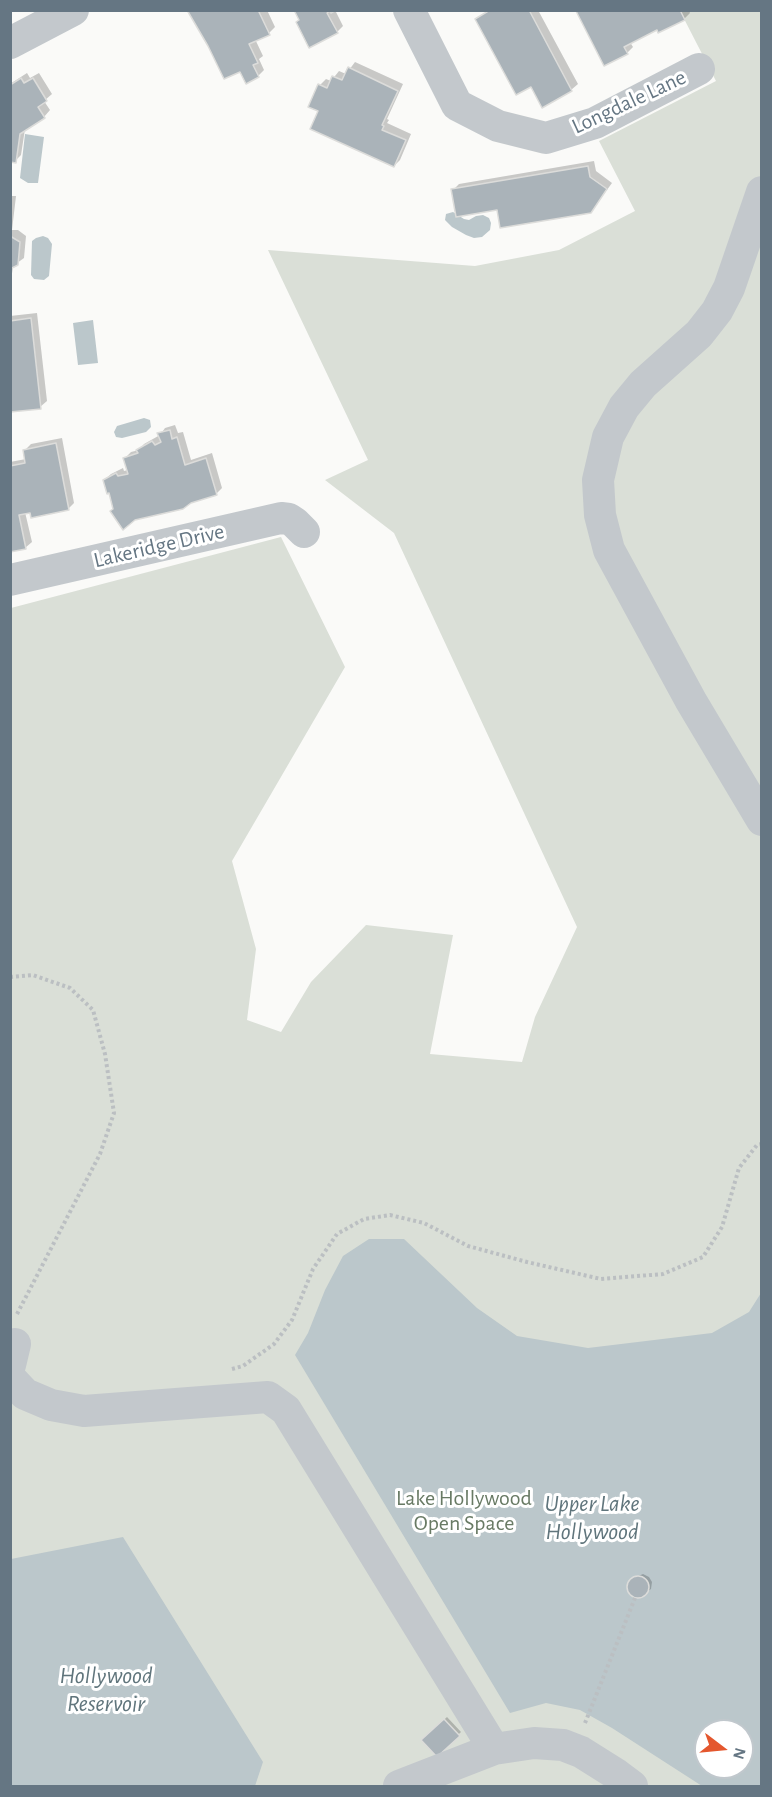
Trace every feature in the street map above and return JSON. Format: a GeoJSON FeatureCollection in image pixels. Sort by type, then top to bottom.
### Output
{"type":"FeatureCollection","features":[{"type":"Feature","properties":{"kind":"street"},"geometry":{"type":"LineString","coordinates":[[10,43],[73,10]]}},
{"type":"Feature","properties":{"kind":"street","name":"Longdale Lane"},"geometry":{"type":"LineString","coordinates":[[409,10],[457,105],[498,126],[546,138],[595,123],[699,69]]}},
{"type":"Feature","properties":{"kind":"street"},"geometry":{"type":"LineString","coordinates":[[762,192],[729,288],[717,311],[699,334],[643,384],[624,407],[608,437],[598,480],[600,515],[609,550],[691,701],[762,820]]}},
{"type":"Feature","properties":{"kind":"street","name":"Lakeridge Drive"},"geometry":{"type":"LineString","coordinates":[[10,580],[281,518],[289,519],[304,532]]}},
{"type":"Feature","properties":{"kind":"street"},"geometry":{"type":"LineString","coordinates":[[10,1378],[25,1394],[51,1405],[84,1411],[267,1397],[286,1410],[494,1749]]}},
{"type":"Feature","properties":{"kind":"street"},"geometry":{"type":"LineString","coordinates":[[399,1786],[494,1749],[534,1743],[563,1745],[590,1758],[632,1786]]}},
{"type":"Feature","properties":{"kind":"path"},"geometry":{"type":"LineString","coordinates":[[10,977],[33,975],[70,988],[93,1010],[105,1054],[114,1113],[100,1154],[14,1319],[13,1355]]}},
{"type":"Feature","properties":{"kind":"path"},"geometry":{"type":"LineString","coordinates":[[232,1369],[243,1366],[274,1344],[292,1320],[314,1269],[337,1234],[364,1219],[390,1215],[424,1223],[468,1246],[601,1279],[663,1274],[703,1257],[722,1227],[739,1168],[757,1145],[762,1144]]}},
{"type":"Feature","properties":{"kind":"path"},"geometry":{"type":"LineString","coordinates":[[584,1726],[635,1598]]}},
{"type":"Feature","properties":{"kind":"green space","name":"Lake Hollywood Open Space"},"geometry":{"type":"Polygon","coordinates":[[[680,11],[761,11],[761,1786],[11,1786],[11,608],[281,537],[345,667],[232,861],[256,949],[247,1020],[281,1032],[311,982],[366,925],[453,935],[430,1054],[522,1062],[535,1017],[577,927],[394,533],[325,480],[368,460],[268,250],[475,266],[559,250],[635,211],[599,141],[716,81],[680,11]]]}},
{"type":"Feature","properties":{"kind":"water"},"geometry":{"type":"Polygon","coordinates":[[[25,134],[44,137],[38,183],[28,183],[20,178],[25,134]]]}},
{"type":"Feature","properties":{"kind":"water"},"geometry":{"type":"Polygon","coordinates":[[[453,212],[469,220],[483,215],[489,218],[490,230],[482,237],[474,238],[466,235],[445,220],[446,214],[453,212]]]}},
{"type":"Feature","properties":{"kind":"water"},"geometry":{"type":"Polygon","coordinates":[[[43,236],[48,238],[52,244],[49,276],[44,280],[34,279],[31,275],[32,241],[43,236]]]}},
{"type":"Feature","properties":{"kind":"water"},"geometry":{"type":"Polygon","coordinates":[[[93,320],[98,363],[78,365],[73,323],[93,320]]]}},
{"type":"Feature","properties":{"kind":"water"},"geometry":{"type":"Polygon","coordinates":[[[144,418],[150,420],[151,427],[146,432],[122,438],[116,437],[114,432],[117,426],[144,418]]]}},
{"type":"Feature","properties":{"kind":"water","name":"Upper Lake Hollywood"},"geometry":{"type":"Polygon","coordinates":[[[369,1239],[404,1239],[477,1308],[517,1336],[588,1348],[712,1333],[749,1312],[761,1293],[761,1786],[702,1786],[580,1710],[546,1703],[510,1713],[295,1355],[308,1333],[325,1290],[343,1256],[369,1239]]]}},
{"type":"Feature","properties":{"kind":"water","name":"Hollywood Reservoir"},"geometry":{"type":"Polygon","coordinates":[[[123,1537],[263,1762],[255,1786],[11,1786],[11,1559],[123,1537]]]}},
{"type":"Feature","properties":{"kind":"building"},"geometry":{"type":"Polygon","coordinates":[[[187,10],[258,10],[270,35],[249,44],[258,63],[253,65],[259,77],[246,84],[240,72],[224,79],[187,10]]]}},
{"type":"Feature","properties":{"kind":"building"},"geometry":{"type":"Polygon","coordinates":[[[294,10],[336,10],[327,13],[338,33],[309,48],[296,22],[299,20],[294,10]]]}},
{"type":"Feature","properties":{"kind":"building"},"geometry":{"type":"Polygon","coordinates":[[[490,10],[529,10],[572,91],[542,108],[531,87],[516,95],[475,19],[490,10]]]}},
{"type":"Feature","properties":{"kind":"building"},"geometry":{"type":"Polygon","coordinates":[[[680,10],[685,20],[658,33],[657,30],[624,47],[628,54],[604,66],[576,11],[680,10]]]}},
{"type":"Feature","properties":{"kind":"building"},"geometry":{"type":"Polygon","coordinates":[[[348,67],[398,91],[382,125],[384,126],[382,130],[406,140],[394,167],[310,129],[318,111],[308,107],[318,84],[327,88],[332,76],[342,80],[348,67]]]}},
{"type":"Feature","properties":{"kind":"building"},"geometry":{"type":"Polygon","coordinates":[[[21,78],[24,83],[33,78],[47,101],[38,107],[45,118],[20,134],[16,163],[10,162],[10,85],[21,78]]]}},
{"type":"Feature","properties":{"kind":"building"},"geometry":{"type":"Polygon","coordinates":[[[588,166],[590,177],[607,189],[591,213],[500,228],[497,210],[456,217],[451,189],[588,166]]]}},
{"type":"Feature","properties":{"kind":"building"},"geometry":{"type":"Polygon","coordinates":[[[10,236],[20,242],[18,265],[10,269],[10,236]]]}},
{"type":"Feature","properties":{"kind":"building"},"geometry":{"type":"Polygon","coordinates":[[[31,318],[41,409],[10,412],[10,321],[31,318]]]}},
{"type":"Feature","properties":{"kind":"building"},"geometry":{"type":"Polygon","coordinates":[[[170,430],[172,439],[177,437],[185,465],[206,458],[217,495],[191,503],[183,509],[135,520],[123,530],[110,511],[113,509],[103,480],[116,473],[118,476],[128,474],[123,458],[138,453],[136,450],[152,441],[155,445],[161,442],[157,433],[170,430]]]}},
{"type":"Feature","properties":{"kind":"building"},"geometry":{"type":"Polygon","coordinates":[[[56,443],[69,510],[31,518],[30,513],[19,515],[26,549],[10,552],[10,466],[25,463],[23,450],[56,443]]]}},
{"type":"Feature","properties":{"kind":"building"},"geometry":{"type":"Polygon","coordinates":[[[634,1576],[642,1576],[649,1583],[649,1591],[642,1598],[634,1598],[627,1591],[627,1583],[634,1576]]]}},
{"type":"Feature","properties":{"kind":"building"},"geometry":{"type":"Polygon","coordinates":[[[444,1719],[460,1736],[437,1757],[421,1740],[444,1719]]]}}]}
